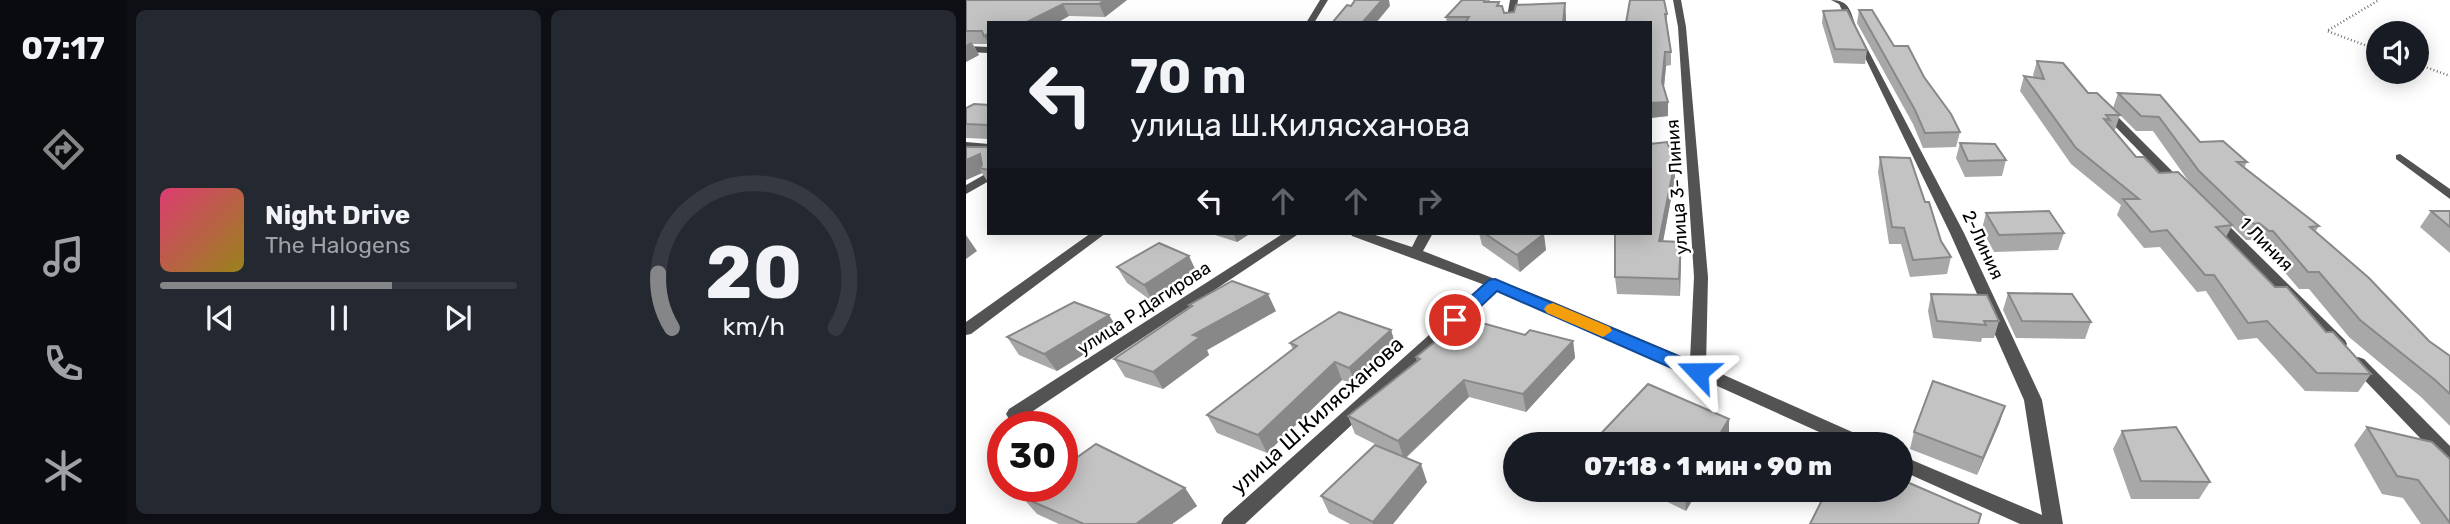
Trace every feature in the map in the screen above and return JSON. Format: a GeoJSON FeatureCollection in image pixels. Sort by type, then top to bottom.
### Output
{"type":"FeatureCollection","features":[{"type":"Feature","properties":{"kind":"street"},"geometry":{"type":"LineString","coordinates":[[1311,21],[1324,0]]}},
{"type":"Feature","properties":{"kind":"street"},"geometry":{"type":"LineString","coordinates":[[1510,21],[1514,0]]}},
{"type":"Feature","properties":{"kind":"street","name":"улица 3- Линия"},"geometry":{"type":"LineString","coordinates":[[1677,0],[1682,27],[1701,277],[1698,372]]}},
{"type":"Feature","properties":{"kind":"street","name":"2-Линия"},"geometry":{"type":"LineString","coordinates":[[1835,0],[1842,3],[1957,233],[2033,400],[2053,524]]}},
{"type":"Feature","properties":{"kind":"street"},"geometry":{"type":"LineString","coordinates":[[966,49],[987,50]]}},
{"type":"Feature","properties":{"kind":"street","name":"1 Линия"},"geometry":{"type":"LineString","coordinates":[[2092,98],[2450,458]]}},
{"type":"Feature","properties":{"kind":"street"},"geometry":{"type":"LineString","coordinates":[[966,145],[987,147]]}},
{"type":"Feature","properties":{"kind":"street"},"geometry":{"type":"LineString","coordinates":[[2400,157],[2450,195]]}},
{"type":"Feature","properties":{"kind":"street"},"geometry":{"type":"LineString","coordinates":[[966,190],[987,177]]}},
{"type":"Feature","properties":{"kind":"street"},"geometry":{"type":"LineString","coordinates":[[966,330],[1097,235]]}},
{"type":"Feature","properties":{"kind":"street","name":"улица Р.Дагирова"},"geometry":{"type":"LineString","coordinates":[[1019,411],[1290,235]]}},
{"type":"Feature","properties":{"kind":"street"},"geometry":{"type":"LineString","coordinates":[[1363,235],[1416,252],[1495,284],[1835,432]]}},
{"type":"Feature","properties":{"kind":"street"},"geometry":{"type":"LineString","coordinates":[[1416,252],[1425,235]]}},
{"type":"Feature","properties":{"kind":"street","name":"улица Ш.Килясханова"},"geometry":{"type":"LineString","coordinates":[[1231,524],[1495,284]]}},
{"type":"Feature","properties":{"kind":"street"},"geometry":{"type":"LineString","coordinates":[[1913,468],[2040,524]]}},
{"type":"Feature","properties":{"kind":"path"},"geometry":{"type":"LineString","coordinates":[[2366,45],[2327,30],[2379,0]]}},
{"type":"Feature","properties":{"kind":"path"},"geometry":{"type":"LineString","coordinates":[[2429,68],[2450,76]]}},
{"type":"Feature","properties":{"kind":"building"},"geometry":{"type":"Polygon","coordinates":[[[966,0],[1105,0],[1099,4],[1063,4],[1029,21],[987,21],[987,34],[984,36],[982,31],[966,31],[966,0]]]}},
{"type":"Feature","properties":{"kind":"building"},"geometry":{"type":"Polygon","coordinates":[[[1355,0],[1382,0],[1364,21],[1334,21],[1347,5],[1351,6],[1355,0]]]}},
{"type":"Feature","properties":{"kind":"building"},"geometry":{"type":"Polygon","coordinates":[[[1462,0],[1499,2],[1497,6],[1502,6],[1504,13],[1514,12],[1516,5],[1565,3],[1563,21],[1466,21],[1469,17],[1446,17],[1462,0]]]}},
{"type":"Feature","properties":{"kind":"building"},"geometry":{"type":"Polygon","coordinates":[[[1630,0],[1664,0],[1671,52],[1665,52],[1662,82],[1668,102],[1652,103],[1652,21],[1626,21],[1630,0]]]}},
{"type":"Feature","properties":{"kind":"building"},"geometry":{"type":"Polygon","coordinates":[[[1847,10],[1867,50],[1835,49],[1823,11],[1847,10]]]}},
{"type":"Feature","properties":{"kind":"building"},"geometry":{"type":"Polygon","coordinates":[[[1859,10],[1872,10],[1894,46],[1908,46],[1924,77],[1951,114],[1960,132],[1925,133],[1859,10]]]}},
{"type":"Feature","properties":{"kind":"building"},"geometry":{"type":"Polygon","coordinates":[[[2037,61],[2063,63],[2088,93],[2097,93],[2120,115],[2106,115],[2110,120],[2104,119],[2136,157],[2144,157],[2159,173],[2178,172],[2232,225],[2216,227],[2275,287],[2287,287],[2326,332],[2333,332],[2371,374],[2317,373],[2267,321],[2248,323],[2214,275],[2205,275],[2167,230],[2151,232],[2123,199],[2139,199],[2076,148],[2024,76],[2044,79],[2037,61]]]}},
{"type":"Feature","properties":{"kind":"building"},"geometry":{"type":"Polygon","coordinates":[[[2118,93],[2160,95],[2200,142],[2223,141],[2247,162],[2237,162],[2319,226],[2310,227],[2369,278],[2429,341],[2450,356],[2450,394],[2360,320],[2319,272],[2308,272],[2273,231],[2259,223],[2254,224],[2199,171],[2159,117],[2141,116],[2118,93]]]}},
{"type":"Feature","properties":{"kind":"building"},"geometry":{"type":"Polygon","coordinates":[[[974,104],[987,105],[987,125],[966,124],[966,108],[974,104]]]}},
{"type":"Feature","properties":{"kind":"building"},"geometry":{"type":"Polygon","coordinates":[[[1667,142],[1675,161],[1659,241],[1681,242],[1679,279],[1615,277],[1615,235],[1652,235],[1652,144],[1667,142]]]}},
{"type":"Feature","properties":{"kind":"building"},"geometry":{"type":"Polygon","coordinates":[[[1960,143],[1995,144],[2006,160],[1968,161],[1960,143]]]}},
{"type":"Feature","properties":{"kind":"building"},"geometry":{"type":"Polygon","coordinates":[[[966,147],[987,147],[987,170],[979,168],[982,165],[980,154],[966,160],[966,147]]]}},
{"type":"Feature","properties":{"kind":"building"},"geometry":{"type":"Polygon","coordinates":[[[1880,157],[1910,158],[1925,202],[1929,202],[1941,241],[1951,257],[1913,260],[1904,228],[1892,227],[1880,157]]]}},
{"type":"Feature","properties":{"kind":"building"},"geometry":{"type":"Polygon","coordinates":[[[2049,211],[2064,233],[1999,235],[1986,213],[2049,211]]]}},
{"type":"Feature","properties":{"kind":"building"},"geometry":{"type":"Polygon","coordinates":[[[2431,211],[2450,211],[2450,227],[2431,211]]]}},
{"type":"Feature","properties":{"kind":"building"},"geometry":{"type":"Polygon","coordinates":[[[1487,235],[1543,235],[1517,255],[1487,235]]]}},
{"type":"Feature","properties":{"kind":"building"},"geometry":{"type":"Polygon","coordinates":[[[1159,243],[1189,256],[1144,285],[1117,267],[1159,243]]]}},
{"type":"Feature","properties":{"kind":"building"},"geometry":{"type":"Polygon","coordinates":[[[1232,281],[1268,294],[1193,335],[1200,337],[1153,372],[1114,359],[1192,306],[1189,305],[1232,281]]]}},
{"type":"Feature","properties":{"kind":"building"},"geometry":{"type":"Polygon","coordinates":[[[2008,293],[2072,294],[2091,322],[2022,321],[2008,293]]]}},
{"type":"Feature","properties":{"kind":"building"},"geometry":{"type":"Polygon","coordinates":[[[1931,294],[1987,295],[1999,321],[1984,321],[1986,325],[1937,321],[1931,294]]]}},
{"type":"Feature","properties":{"kind":"building"},"geometry":{"type":"Polygon","coordinates":[[[1074,302],[1109,315],[1044,354],[1007,337],[1074,302]]]}},
{"type":"Feature","properties":{"kind":"building"},"geometry":{"type":"Polygon","coordinates":[[[1339,312],[1391,330],[1349,368],[1335,362],[1258,435],[1207,415],[1297,346],[1290,343],[1339,312]]]}},
{"type":"Feature","properties":{"kind":"building"},"geometry":{"type":"Polygon","coordinates":[[[1464,318],[1525,335],[1530,330],[1573,341],[1523,394],[1464,380],[1398,441],[1348,416],[1420,359],[1416,357],[1464,318]]]}},
{"type":"Feature","properties":{"kind":"building"},"geometry":{"type":"Polygon","coordinates":[[[1933,381],[2005,406],[1983,458],[1914,432],[1933,381]]]}},
{"type":"Feature","properties":{"kind":"building"},"geometry":{"type":"Polygon","coordinates":[[[1648,384],[1729,419],[1721,432],[1602,432],[1648,384]]]}},
{"type":"Feature","properties":{"kind":"building"},"geometry":{"type":"Polygon","coordinates":[[[2176,427],[2210,482],[2141,481],[2122,431],[2176,427]]]}},
{"type":"Feature","properties":{"kind":"building"},"geometry":{"type":"Polygon","coordinates":[[[2367,427],[2432,442],[2450,459],[2450,523],[2418,480],[2397,476],[2367,427]]]}},
{"type":"Feature","properties":{"kind":"building"},"geometry":{"type":"Polygon","coordinates":[[[1096,444],[1185,488],[1136,524],[1084,524],[1033,502],[1078,502],[1078,457],[1096,444]]]}},
{"type":"Feature","properties":{"kind":"building"},"geometry":{"type":"Polygon","coordinates":[[[1375,445],[1421,464],[1373,522],[1321,496],[1375,445]]]}},
{"type":"Feature","properties":{"kind":"building"},"geometry":{"type":"Polygon","coordinates":[[[1913,485],[1981,514],[1978,524],[1810,524],[1821,502],[1913,502],[1913,485]]]}},
{"type":"Feature","properties":{"kind":"slow traffic"},"geometry":{"type":"LineString","coordinates":[[1553,309],[1603,331]]}},
{"type":"Feature","properties":{"kind":"route"},"geometry":{"type":"LineString","coordinates":[[1455,320],[1495,284],[1698,372]]}}]}
